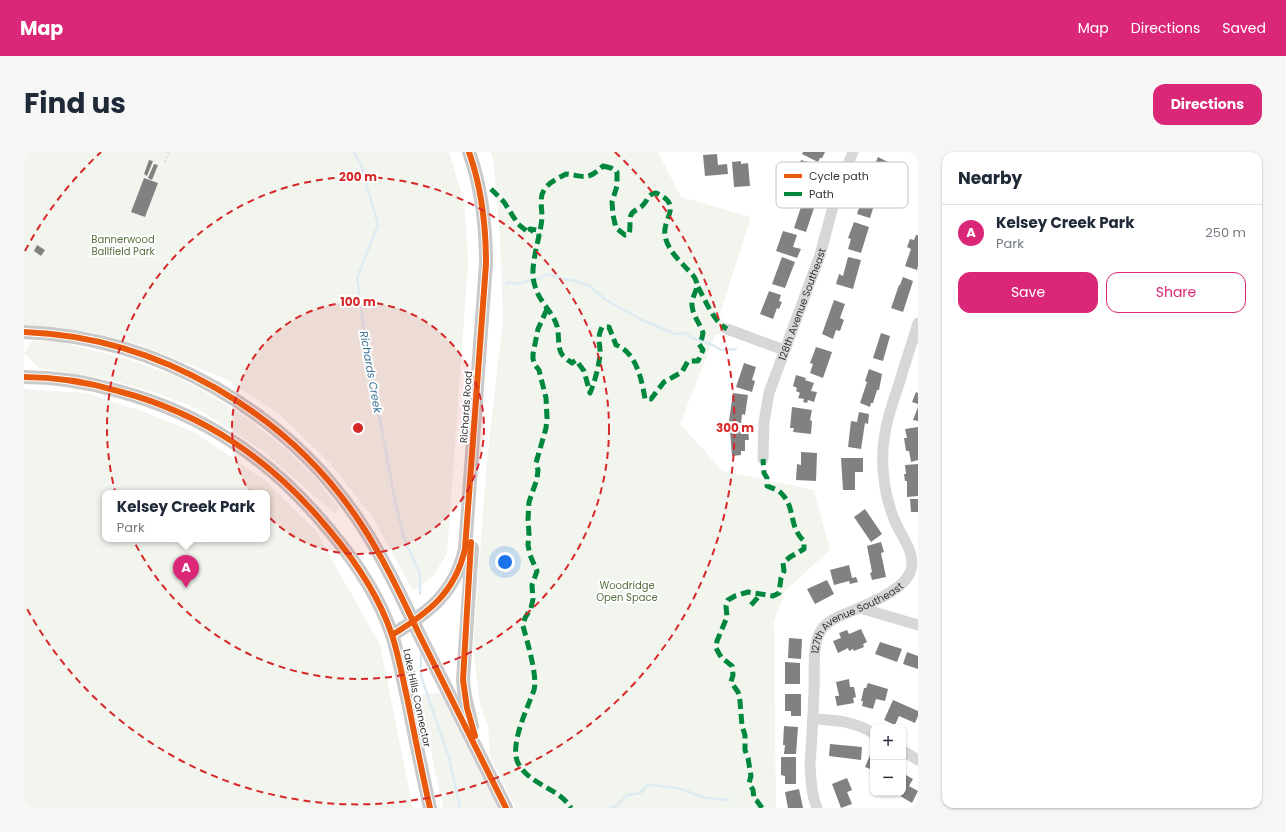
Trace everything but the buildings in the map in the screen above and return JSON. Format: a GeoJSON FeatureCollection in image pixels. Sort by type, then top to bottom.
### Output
{"type":"FeatureCollection","features":[{"type":"Feature","properties":{"kind":"main road","name":"Richards Road"},"geometry":{"type":"LineString","coordinates":[[392,635],[437,602],[456,577],[465,549],[486,282],[486,235],[480,194],[469,152]]}},
{"type":"Feature","properties":{"kind":"main road","name":"Lake Hills Connector"},"geometry":{"type":"LineString","coordinates":[[24,332],[80,338],[146,356],[196,377],[221,391],[284,436],[325,478],[361,523],[382,559],[506,808]]}},
{"type":"Feature","properties":{"kind":"main road","name":"Lake Hills Connector"},"geometry":{"type":"LineString","coordinates":[[24,377],[47,377],[82,382],[135,395],[166,406],[190,417],[218,431],[238,444],[281,479],[315,512],[349,554],[369,585],[392,635],[403,676],[430,808]]}},
{"type":"Feature","properties":{"kind":"main road"},"geometry":{"type":"LineString","coordinates":[[470,489],[472,550],[463,680],[467,708],[480,757]]}},
{"type":"Feature","properties":{"kind":"street","name":"128th Avenue Southeast"},"geometry":{"type":"LineString","coordinates":[[849,162],[853,152]]}},
{"type":"Feature","properties":{"kind":"street","name":"128th Avenue Southeast"},"geometry":{"type":"LineString","coordinates":[[763,459],[763,438],[766,406],[769,393],[820,255],[832,208]]}},
{"type":"Feature","properties":{"kind":"street","name":"127th Avenue Southeast"},"geometry":{"type":"LineString","coordinates":[[817,808],[813,799],[811,780],[815,653],[819,634],[827,623],[833,619],[860,608],[903,584],[911,570],[911,554],[894,520],[887,497],[883,478],[882,452],[884,430],[918,323]]}},
{"type":"Feature","properties":{"kind":"street"},"geometry":{"type":"LineString","coordinates":[[727,330],[784,350]]}},
{"type":"Feature","properties":{"kind":"street"},"geometry":{"type":"LineString","coordinates":[[860,608],[918,625]]}},
{"type":"Feature","properties":{"kind":"street"},"geometry":{"type":"LineString","coordinates":[[813,718],[840,720],[854,723],[870,731]]}},
{"type":"Feature","properties":{"kind":"street"},"geometry":{"type":"LineString","coordinates":[[906,753],[918,760]]}},
{"type":"Feature","properties":{"kind":"path"},"geometry":{"type":"LineString","coordinates":[[165,162],[169,152]]}},
{"type":"Feature","properties":{"kind":"green space","name":"Bannerwood Ballfield Park"},"geometry":{"type":"Polygon","coordinates":[[[24,152],[449,152],[464,202],[468,265],[447,554],[432,577],[413,591],[373,518],[330,463],[278,413],[224,378],[146,347],[92,332],[24,325],[24,152]]]}},
{"type":"Feature","properties":{"kind":"green space","name":"Woodridge Open Space"},"geometry":{"type":"Polygon","coordinates":[[[491,152],[658,152],[681,197],[751,217],[719,317],[728,325],[725,333],[715,335],[680,424],[723,471],[814,490],[830,550],[785,591],[774,622],[776,808],[516,808],[490,757],[488,726],[480,705],[473,648],[487,459],[503,320],[500,235],[493,158],[491,152]]]}},
{"type":"Feature","properties":{"kind":"green space"},"geometry":{"type":"Polygon","coordinates":[[[32,341],[57,341],[131,360],[179,378],[219,400],[256,425],[289,452],[316,479],[339,508],[335,514],[262,450],[198,409],[157,393],[107,379],[39,368],[24,353],[32,341]]]}},
{"type":"Feature","properties":{"kind":"green space"},"geometry":{"type":"Polygon","coordinates":[[[24,389],[86,393],[142,411],[196,433],[266,481],[316,531],[380,645],[413,808],[24,808],[24,389]]]}},
{"type":"Feature","properties":{"kind":"green space"},"geometry":{"type":"Polygon","coordinates":[[[441,693],[500,808],[443,808],[419,694],[441,693]]]}},
{"type":"Feature","properties":{"kind":"waterway","name":"Richards Creek"},"geometry":{"type":"LineString","coordinates":[[354,152],[361,165],[378,225],[357,278],[366,344],[395,501],[404,538],[420,574],[420,594]]}},
{"type":"Feature","properties":{"kind":"waterway"},"geometry":{"type":"LineString","coordinates":[[506,284],[509,282],[519,284],[538,279],[547,274],[572,280],[590,286],[606,300],[642,320],[675,334],[686,333],[692,338],[713,345],[721,350],[736,349]]}},
{"type":"Feature","properties":{"kind":"waterway","name":"Richards Creek"},"geometry":{"type":"LineString","coordinates":[[421,651],[421,676],[450,761],[460,808]]}},
{"type":"Feature","properties":{"kind":"waterway"},"geometry":{"type":"LineString","coordinates":[[611,808],[616,806],[627,795],[640,793],[647,786],[655,785],[681,789],[705,798],[729,800]]}},
{"type":"Feature","properties":{"kind":"marked path"},"geometry":{"type":"LineString","coordinates":[[603,166],[611,168],[617,172],[617,186],[612,202],[613,215],[616,228],[625,235],[629,234],[630,217],[632,213],[642,206],[649,196],[656,193],[669,202],[670,212],[666,223],[665,236],[669,246],[694,277],[697,284],[692,306],[694,314],[702,329],[703,333],[699,344],[703,350],[698,361],[688,361],[682,372],[664,382],[651,399],[645,399],[637,368],[629,354],[616,345],[609,327],[602,327],[600,331],[600,356],[590,393],[584,371],[576,360],[572,363],[565,358],[561,352],[557,326],[537,292],[533,278],[534,261],[542,217],[542,193],[551,183],[566,174],[589,176],[603,166]]}},
{"type":"Feature","properties":{"kind":"marked path"},"geometry":{"type":"LineString","coordinates":[[491,189],[504,202],[518,224],[529,233],[531,231],[530,229],[537,230],[539,235]]}},
{"type":"Feature","properties":{"kind":"marked path"},"geometry":{"type":"LineString","coordinates":[[698,287],[714,316],[727,329]]}},
{"type":"Feature","properties":{"kind":"marked path"},"geometry":{"type":"LineString","coordinates":[[547,309],[538,329],[533,354],[533,359],[539,370],[546,398],[547,418],[546,428],[536,463],[538,470],[537,479],[529,502],[528,545],[530,555],[537,571],[532,585],[533,599],[531,608],[525,618],[523,626],[532,659],[535,684],[520,726],[516,746],[516,755],[518,763],[529,776],[559,795],[571,808]]}},
{"type":"Feature","properties":{"kind":"marked path"},"geometry":{"type":"LineString","coordinates":[[762,808],[754,799],[753,790],[749,783],[751,776],[745,750],[745,735],[742,726],[740,701],[738,692],[731,682],[733,675],[732,666],[721,657],[716,648],[717,641],[727,617],[726,606],[728,600],[748,592],[773,596],[779,593],[781,578],[784,571],[783,563],[804,549],[804,541],[796,529],[786,498],[780,492],[767,486],[763,459]]}},
{"type":"Feature","properties":{"kind":"marked path"},"geometry":{"type":"LineString","coordinates":[[751,605],[761,594]]}},
{"type":"Feature","properties":{"kind":"cycle path"},"geometry":{"type":"LineString","coordinates":[[392,635],[428,610],[447,590],[454,578],[465,549],[486,264],[485,236],[480,194],[469,152]]}},
{"type":"Feature","properties":{"kind":"cycle path"},"geometry":{"type":"LineString","coordinates":[[24,332],[74,337],[123,348],[170,365],[215,388],[258,415],[296,447],[331,484],[361,524],[377,551],[506,808]]}},
{"type":"Feature","properties":{"kind":"cycle path"},"geometry":{"type":"LineString","coordinates":[[24,377],[60,379],[95,385],[150,401],[180,413],[235,443],[261,462],[308,506],[340,543],[358,567],[374,593],[387,621],[399,660],[430,808]]}},
{"type":"Feature","properties":{"kind":"cycle path"},"geometry":{"type":"LineString","coordinates":[[471,542],[463,680],[467,708],[475,736]]}},
{"type":"Feature","properties":{"kind":"place","name":"Kelsey Creek Park"},"geometry":{"type":"Point","coordinates":[186,588]}}]}
